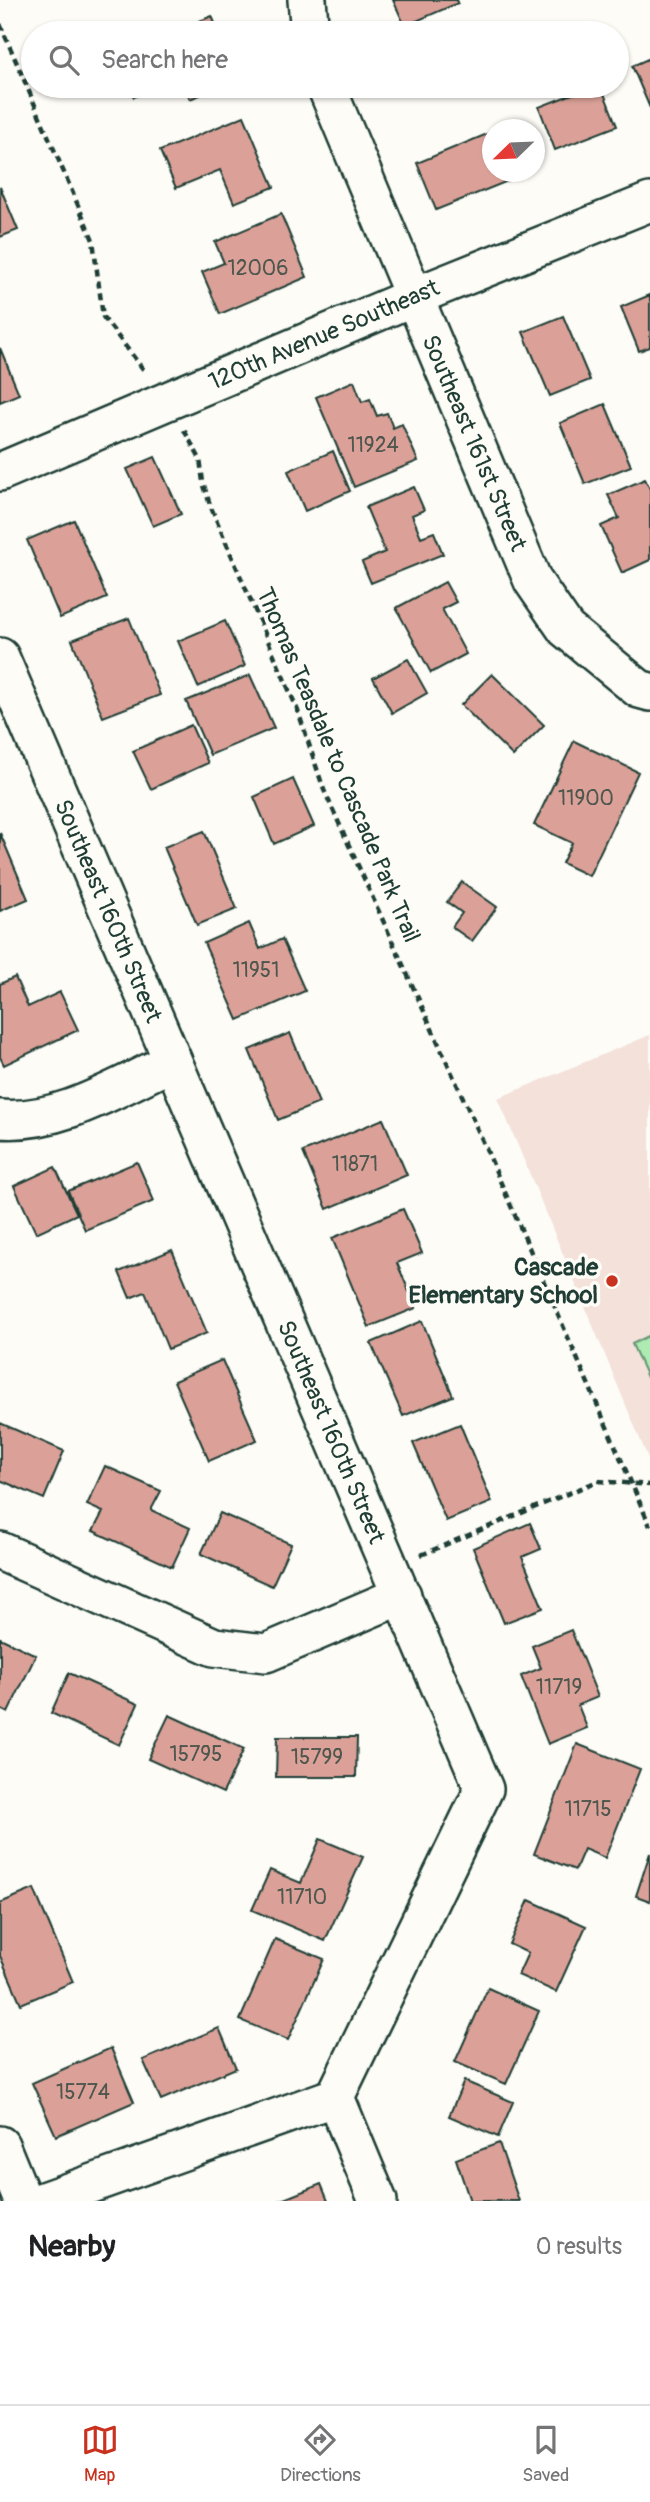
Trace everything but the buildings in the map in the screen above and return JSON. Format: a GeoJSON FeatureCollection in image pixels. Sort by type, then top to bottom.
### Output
{"type":"FeatureCollection","features":[{"type":"Feature","properties":{"kind":"street"},"geometry":{"type":"LineString","coordinates":[[307,0],[309,21]]}},
{"type":"Feature","properties":{"kind":"street","name":"Southeast 161st Street"},"geometry":{"type":"LineString","coordinates":[[331,98],[533,581],[566,629],[644,690]]}},
{"type":"Feature","properties":{"kind":"street","name":"120th Avenue Southeast"},"geometry":{"type":"LineString","coordinates":[[0,472],[413,297],[650,202]]}},
{"type":"Feature","properties":{"kind":"street","name":"Southeast 160th Street"},"geometry":{"type":"LineString","coordinates":[[0,657],[484,1788],[335,2097]]}},
{"type":"Feature","properties":{"kind":"street"},"geometry":{"type":"LineString","coordinates":[[0,1119],[18,1120],[62,1112],[172,1062]]}},
{"type":"Feature","properties":{"kind":"street"},"geometry":{"type":"LineString","coordinates":[[0,1551],[214,1647],[266,1653],[396,1582]]}},
{"type":"Feature","properties":{"kind":"street"},"geometry":{"type":"LineString","coordinates":[[43,2201],[335,2097],[378,2201]]}},
{"type":"Feature","properties":{"kind":"street"},"geometry":{"type":"LineString","coordinates":[[0,2145],[23,2201]]}},
{"type":"Feature","properties":{"kind":"path","name":"Thomas Teasdale to Cascade Park Trail"},"geometry":{"type":"LineString","coordinates":[[0,24],[21,73]]}},
{"type":"Feature","properties":{"kind":"path","name":"Thomas Teasdale to Cascade Park Trail"},"geometry":{"type":"LineString","coordinates":[[32,98],[93,240],[103,317],[168,401],[200,460],[210,505],[298,711],[324,790],[484,1144],[650,1527]]}},
{"type":"Feature","properties":{"kind":"path"},"geometry":{"type":"LineString","coordinates":[[396,1582],[598,1481],[650,1485]]}},
{"type":"Feature","properties":{"kind":"shaded area","name":"Cascade Elementary School"},"geometry":{"type":"Polygon","coordinates":[[[650,1035],[650,1463],[498,1098],[650,1035]]]}},
{"type":"Feature","properties":{"kind":"green space"},"geometry":{"type":"Polygon","coordinates":[[[650,1335],[650,1384],[632,1344],[650,1335]]]}},
{"type":"Feature","properties":{"kind":"place","name":"Cascade Elementary School"},"geometry":{"type":"Point","coordinates":[612,1281]}}]}
